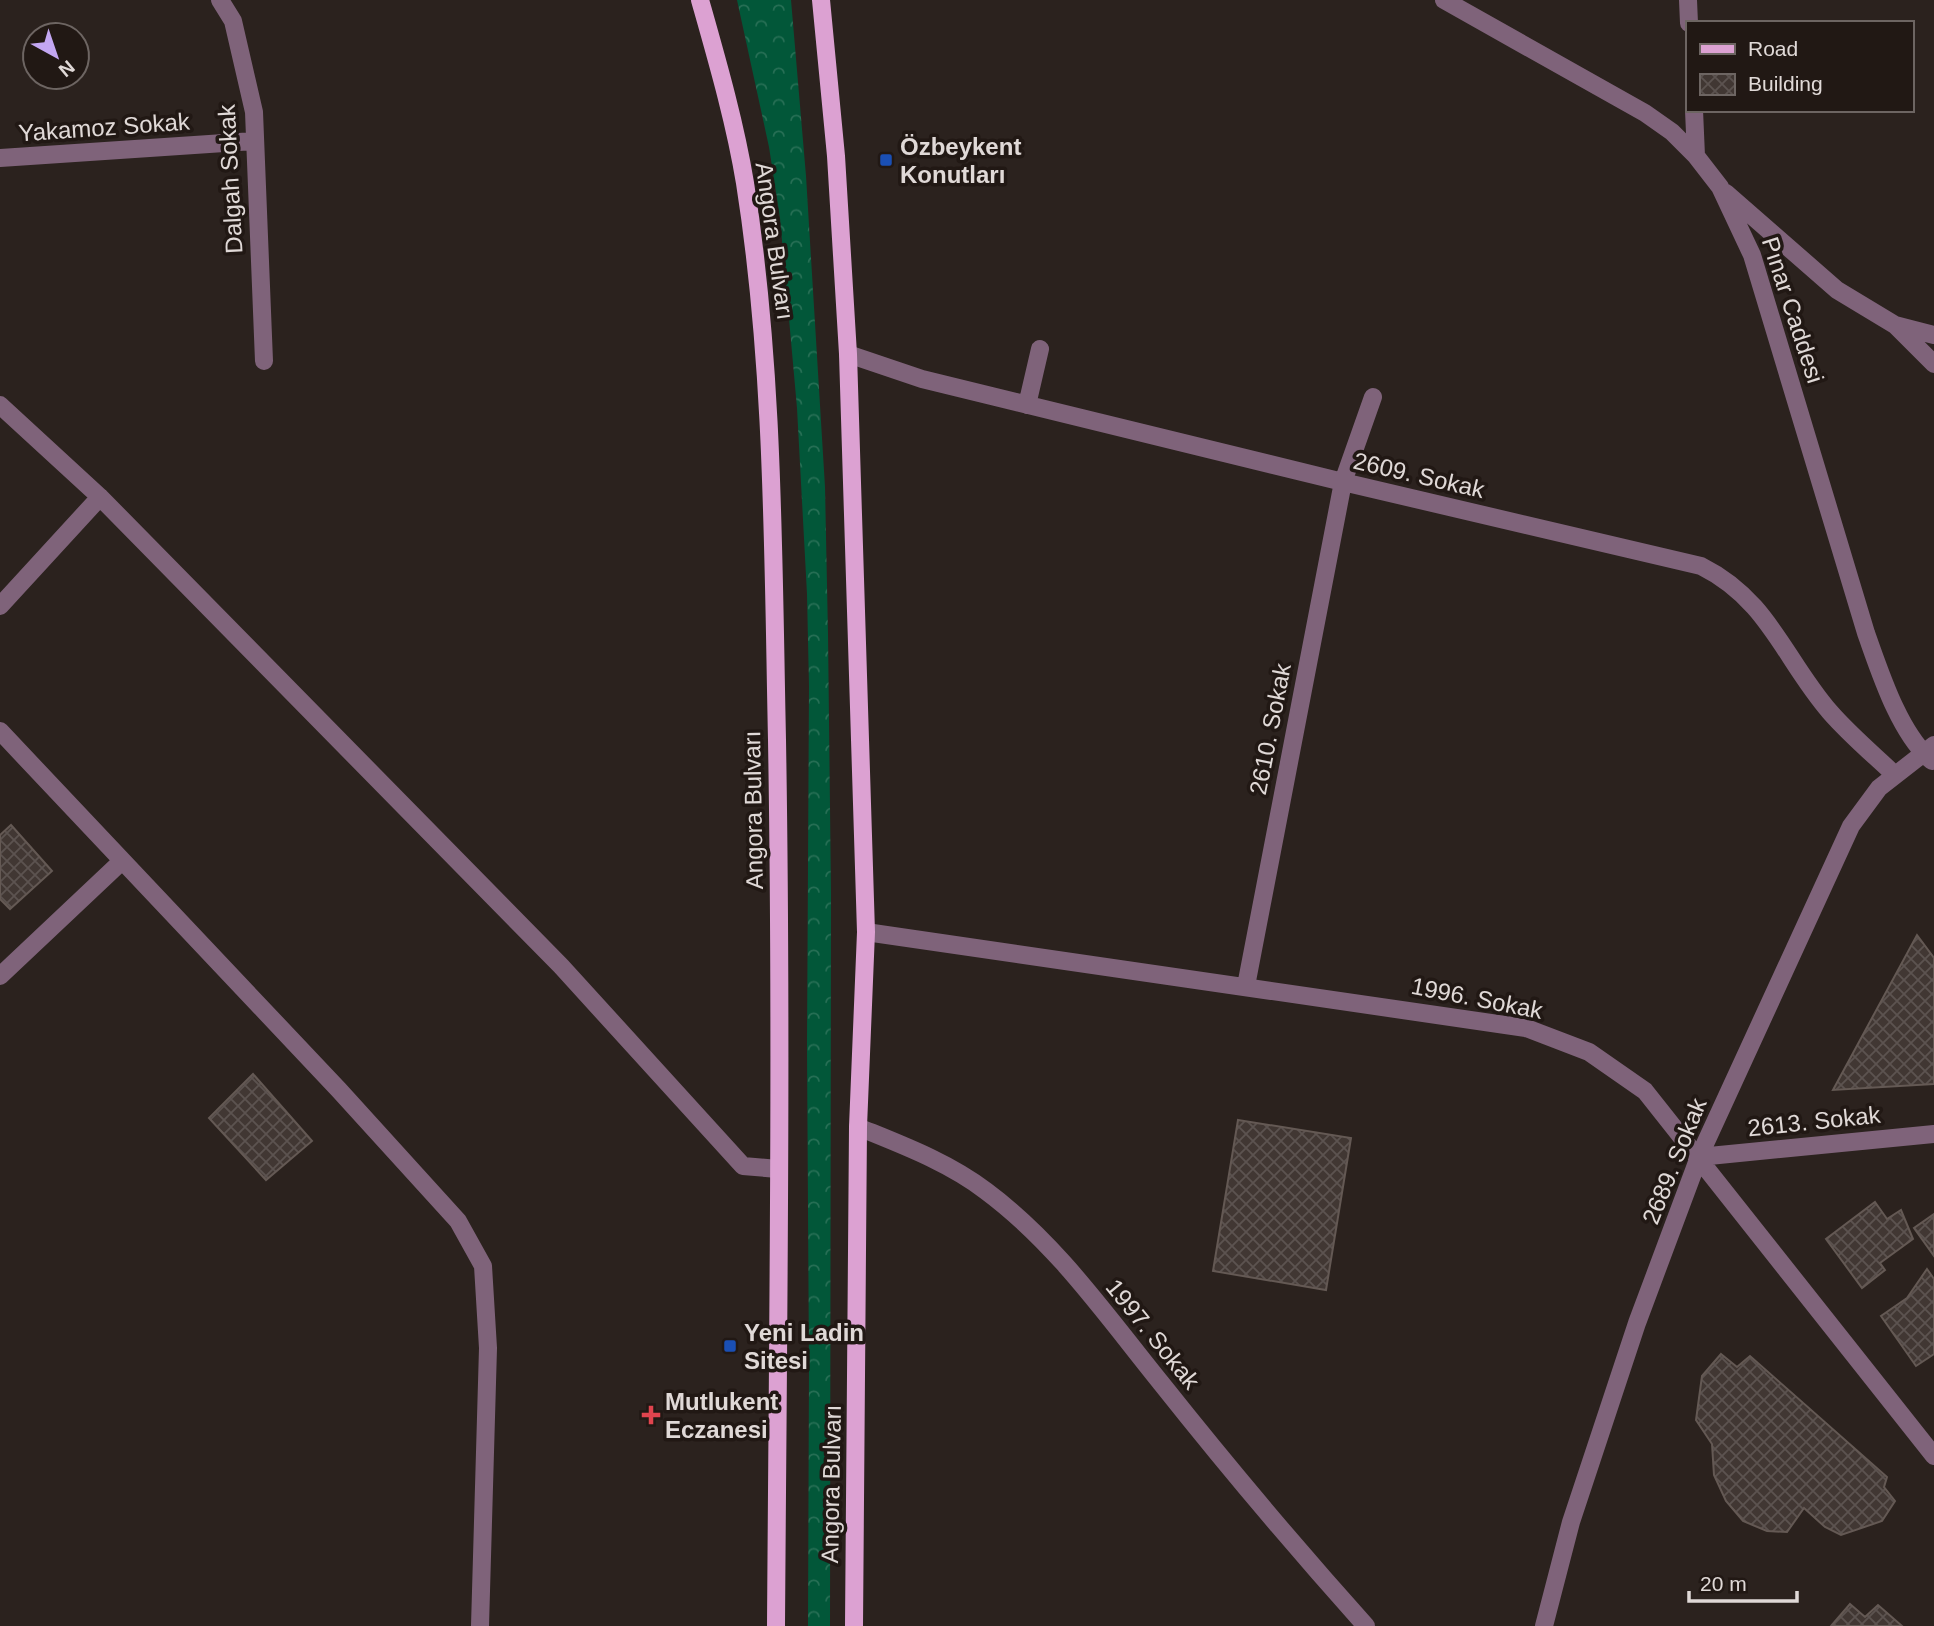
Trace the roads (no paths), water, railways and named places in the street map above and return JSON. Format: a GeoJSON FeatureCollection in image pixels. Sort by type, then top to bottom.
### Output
{"type":"FeatureCollection","features":[{"type":"Feature","properties":{"kind":"main road","name":"Angora Bulvarı"},"geometry":{"type":"LineString","coordinates":[[700,0],[745,183],[764,342],[772,503],[780,896],[776,1626]]}},
{"type":"Feature","properties":{"kind":"main road","name":"Angora Bulvarı"},"geometry":{"type":"LineString","coordinates":[[821,0],[836,156],[848,354],[866,932],[858,1127],[854,1626]]}},
{"type":"Feature","properties":{"kind":"street","name":"Dalgah Sokak"},"geometry":{"type":"LineString","coordinates":[[220,0],[233,21],[254,112],[264,361]]}},
{"type":"Feature","properties":{"kind":"street","name":"Pınar Caddesi"},"geometry":{"type":"LineString","coordinates":[[1444,0],[1645,113],[1672,132],[1696,156],[1720,187],[1752,255],[1873,654],[1897,712],[1931,754]]}},
{"type":"Feature","properties":{"kind":"street"},"geometry":{"type":"LineString","coordinates":[[1688,0],[1689,21]]}},
{"type":"Feature","properties":{"kind":"street"},"geometry":{"type":"LineString","coordinates":[[1694,112],[1696,156]]}},
{"type":"Feature","properties":{"kind":"street","name":"Yakamoz Sokak"},"geometry":{"type":"LineString","coordinates":[[0,158],[254,141]]}},
{"type":"Feature","properties":{"kind":"street"},"geometry":{"type":"LineString","coordinates":[[1720,187],[1837,290],[1895,325],[1934,364]]}},
{"type":"Feature","properties":{"kind":"street"},"geometry":{"type":"LineString","coordinates":[[1895,325],[1934,335]]}},
{"type":"Feature","properties":{"kind":"street"},"geometry":{"type":"LineString","coordinates":[[1027,405],[1040,349]]}},
{"type":"Feature","properties":{"kind":"street","name":"2609. Sokak"},"geometry":{"type":"LineString","coordinates":[[848,354],[922,379],[1701,566],[1721,576],[1741,591],[1761,613],[1831,713],[1895,775]]}},
{"type":"Feature","properties":{"kind":"street","name":"2610. Sokak"},"geometry":{"type":"LineString","coordinates":[[1246,986],[1343,482],[1373,397]]}},
{"type":"Feature","properties":{"kind":"street"},"geometry":{"type":"LineString","coordinates":[[0,405],[100,497],[561,966],[743,1166],[778,1169]]}},
{"type":"Feature","properties":{"kind":"street"},"geometry":{"type":"LineString","coordinates":[[0,606],[100,497]]}},
{"type":"Feature","properties":{"kind":"street"},"geometry":{"type":"LineString","coordinates":[[0,731],[458,1221],[482,1266],[488,1348],[480,1626]]}},
{"type":"Feature","properties":{"kind":"street","name":"2689. Sokak"},"geometry":{"type":"LineString","coordinates":[[1544,1626],[1575,1509],[1637,1323],[1699,1157],[1851,826],[1879,788],[1895,775],[1931,754]]}},
{"type":"Feature","properties":{"kind":"street"},"geometry":{"type":"LineString","coordinates":[[0,976],[122,861]]}},
{"type":"Feature","properties":{"kind":"street","name":"1996. Sokak"},"geometry":{"type":"LineString","coordinates":[[866,932],[1526,1028],[1589,1052],[1646,1091],[1934,1456]]}},
{"type":"Feature","properties":{"kind":"street","name":"1997. Sokak"},"geometry":{"type":"LineString","coordinates":[[858,1127],[938,1161],[960,1174],[1009,1209],[1054,1250],[1266,1513],[1366,1626]]}},
{"type":"Feature","properties":{"kind":"street","name":"2613. Sokak"},"geometry":{"type":"LineString","coordinates":[[1699,1157],[1934,1134]]}},
{"type":"Feature","properties":{"kind":"place","name":"Özbeykent Konutları"},"geometry":{"type":"Point","coordinates":[886,160]}},
{"type":"Feature","properties":{"kind":"place","name":"Yeni Ladin Sitesi"},"geometry":{"type":"Point","coordinates":[730,1346]}},
{"type":"Feature","properties":{"kind":"place","name":"Mutlukent Eczanesi"},"geometry":{"type":"Point","coordinates":[651,1415]}}]}
